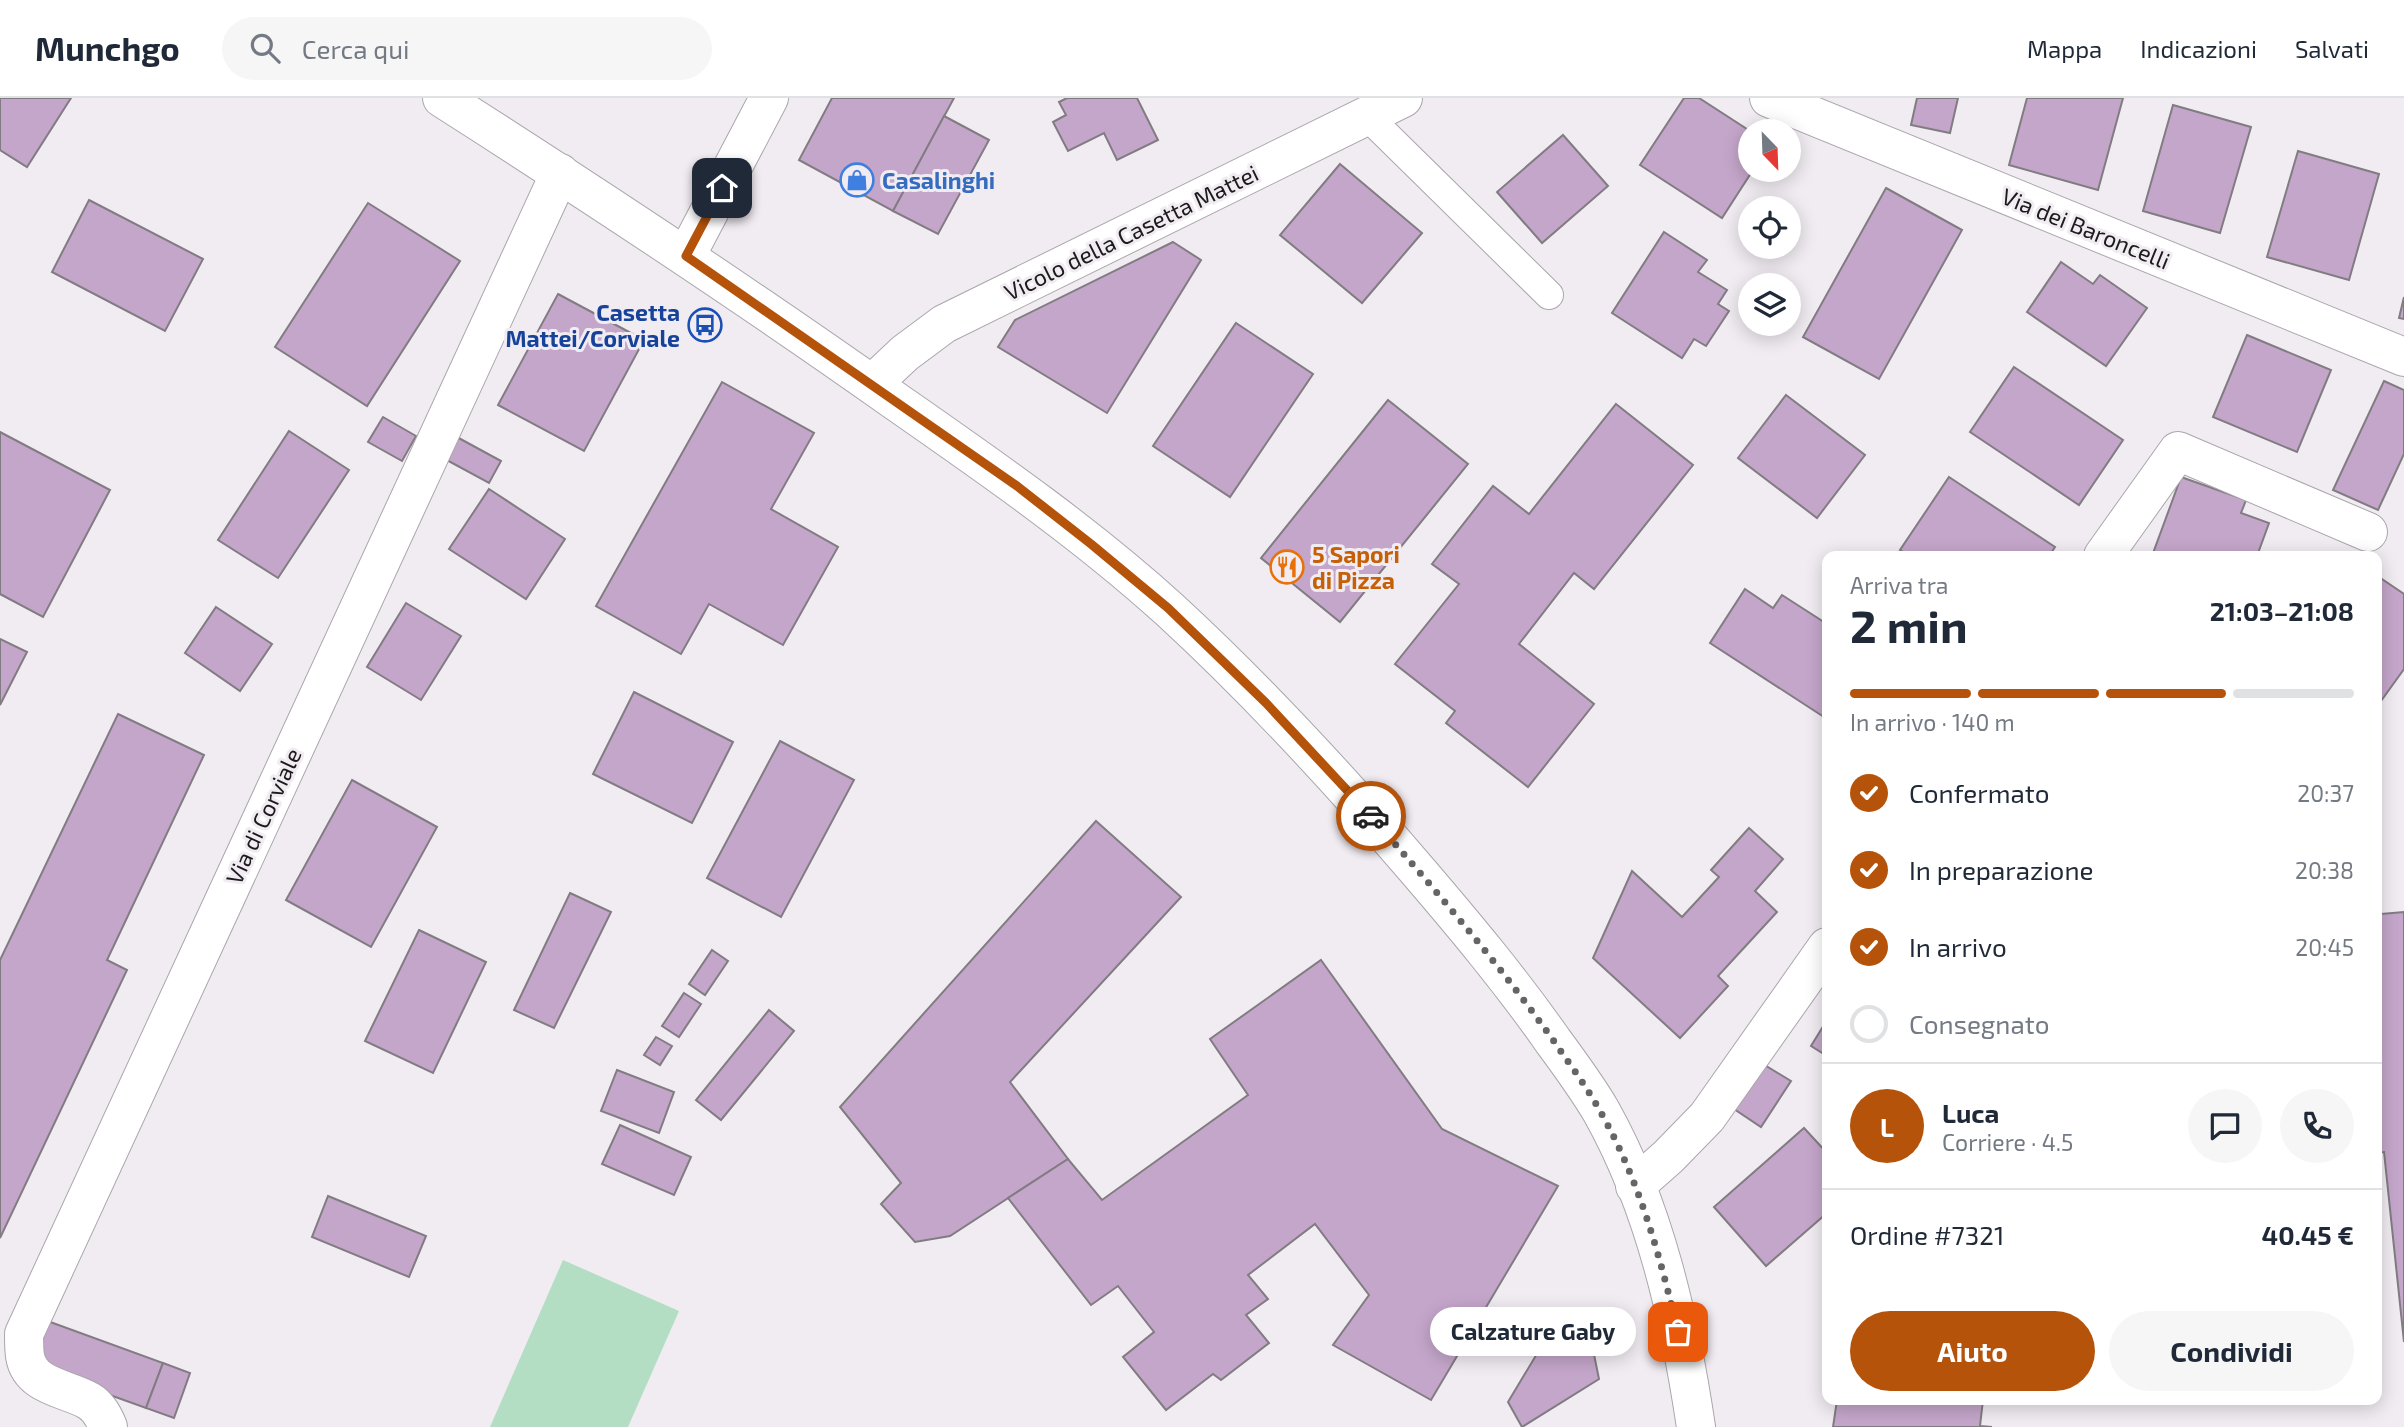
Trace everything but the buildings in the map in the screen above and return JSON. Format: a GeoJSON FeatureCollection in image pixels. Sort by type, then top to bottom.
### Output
{"type":"FeatureCollection","features":[{"type":"Feature","properties":{"kind":"street"},"geometry":{"type":"LineString","coordinates":[[442,98],[686,256],[1017,486],[1168,608],[1312,751],[1447,904],[1535,1014],[1601,1111],[1635,1186],[1661,1263],[1684,1356],[1696,1427]]}},
{"type":"Feature","properties":{"kind":"street"},"geometry":{"type":"LineString","coordinates":[[686,256],[769,98]]}},
{"type":"Feature","properties":{"kind":"street","name":"Vicolo della Casetta Mattei"},"geometry":{"type":"LineString","coordinates":[[872,384],[905,353],[944,324],[1403,98]]}},
{"type":"Feature","properties":{"kind":"street","name":"Via dei Baroncelli"},"geometry":{"type":"LineString","coordinates":[[1769,98],[2404,358]]}},
{"type":"Feature","properties":{"kind":"street","name":"Via di Corviale"},"geometry":{"type":"LineString","coordinates":[[108,1427],[103,1413],[91,1402],[42,1381],[30,1369],[25,1357],[24,1334],[560,173]]}},
{"type":"Feature","properties":{"kind":"street"},"geometry":{"type":"LineString","coordinates":[[2107,551],[2178,451],[2368,533]]}},
{"type":"Feature","properties":{"kind":"street"},"geometry":{"type":"LineString","coordinates":[[1635,1186],[1668,1157],[1707,1116],[1822,954]]}},
{"type":"Feature","properties":{"kind":"lane"},"geometry":{"type":"LineString","coordinates":[[1367,116],[1549,295]]}},
{"type":"Feature","properties":{"kind":"green space"},"geometry":{"type":"Polygon","coordinates":[[[563,1260],[679,1311],[628,1427],[490,1427],[563,1260]]]}},
{"type":"Feature","properties":{"kind":"way so far"},"geometry":{"type":"LineString","coordinates":[[1371,816],[1497,965],[1535,1014],[1601,1111],[1624,1158],[1647,1217],[1678,1332]]}},
{"type":"Feature","properties":{"kind":"place","name":"Casalinghi"},"geometry":{"type":"Point","coordinates":[857,180]}},
{"type":"Feature","properties":{"kind":"place","name":"Casetta Mattei/Corviale"},"geometry":{"type":"Point","coordinates":[705,325]}},
{"type":"Feature","properties":{"kind":"place","name":"5 Sapori di Pizza"},"geometry":{"type":"Point","coordinates":[1287,567]}},
{"type":"Feature","properties":{"kind":"place","name":"Calzature Gaby"},"geometry":{"type":"Point","coordinates":[1678,1332]}},
{"type":"Feature","properties":{"kind":"route"},"geometry":{"type":"LineString","coordinates":[[722,188],[686,256],[1017,486],[1091,544],[1168,608],[1266,703],[1371,816]]}}]}
